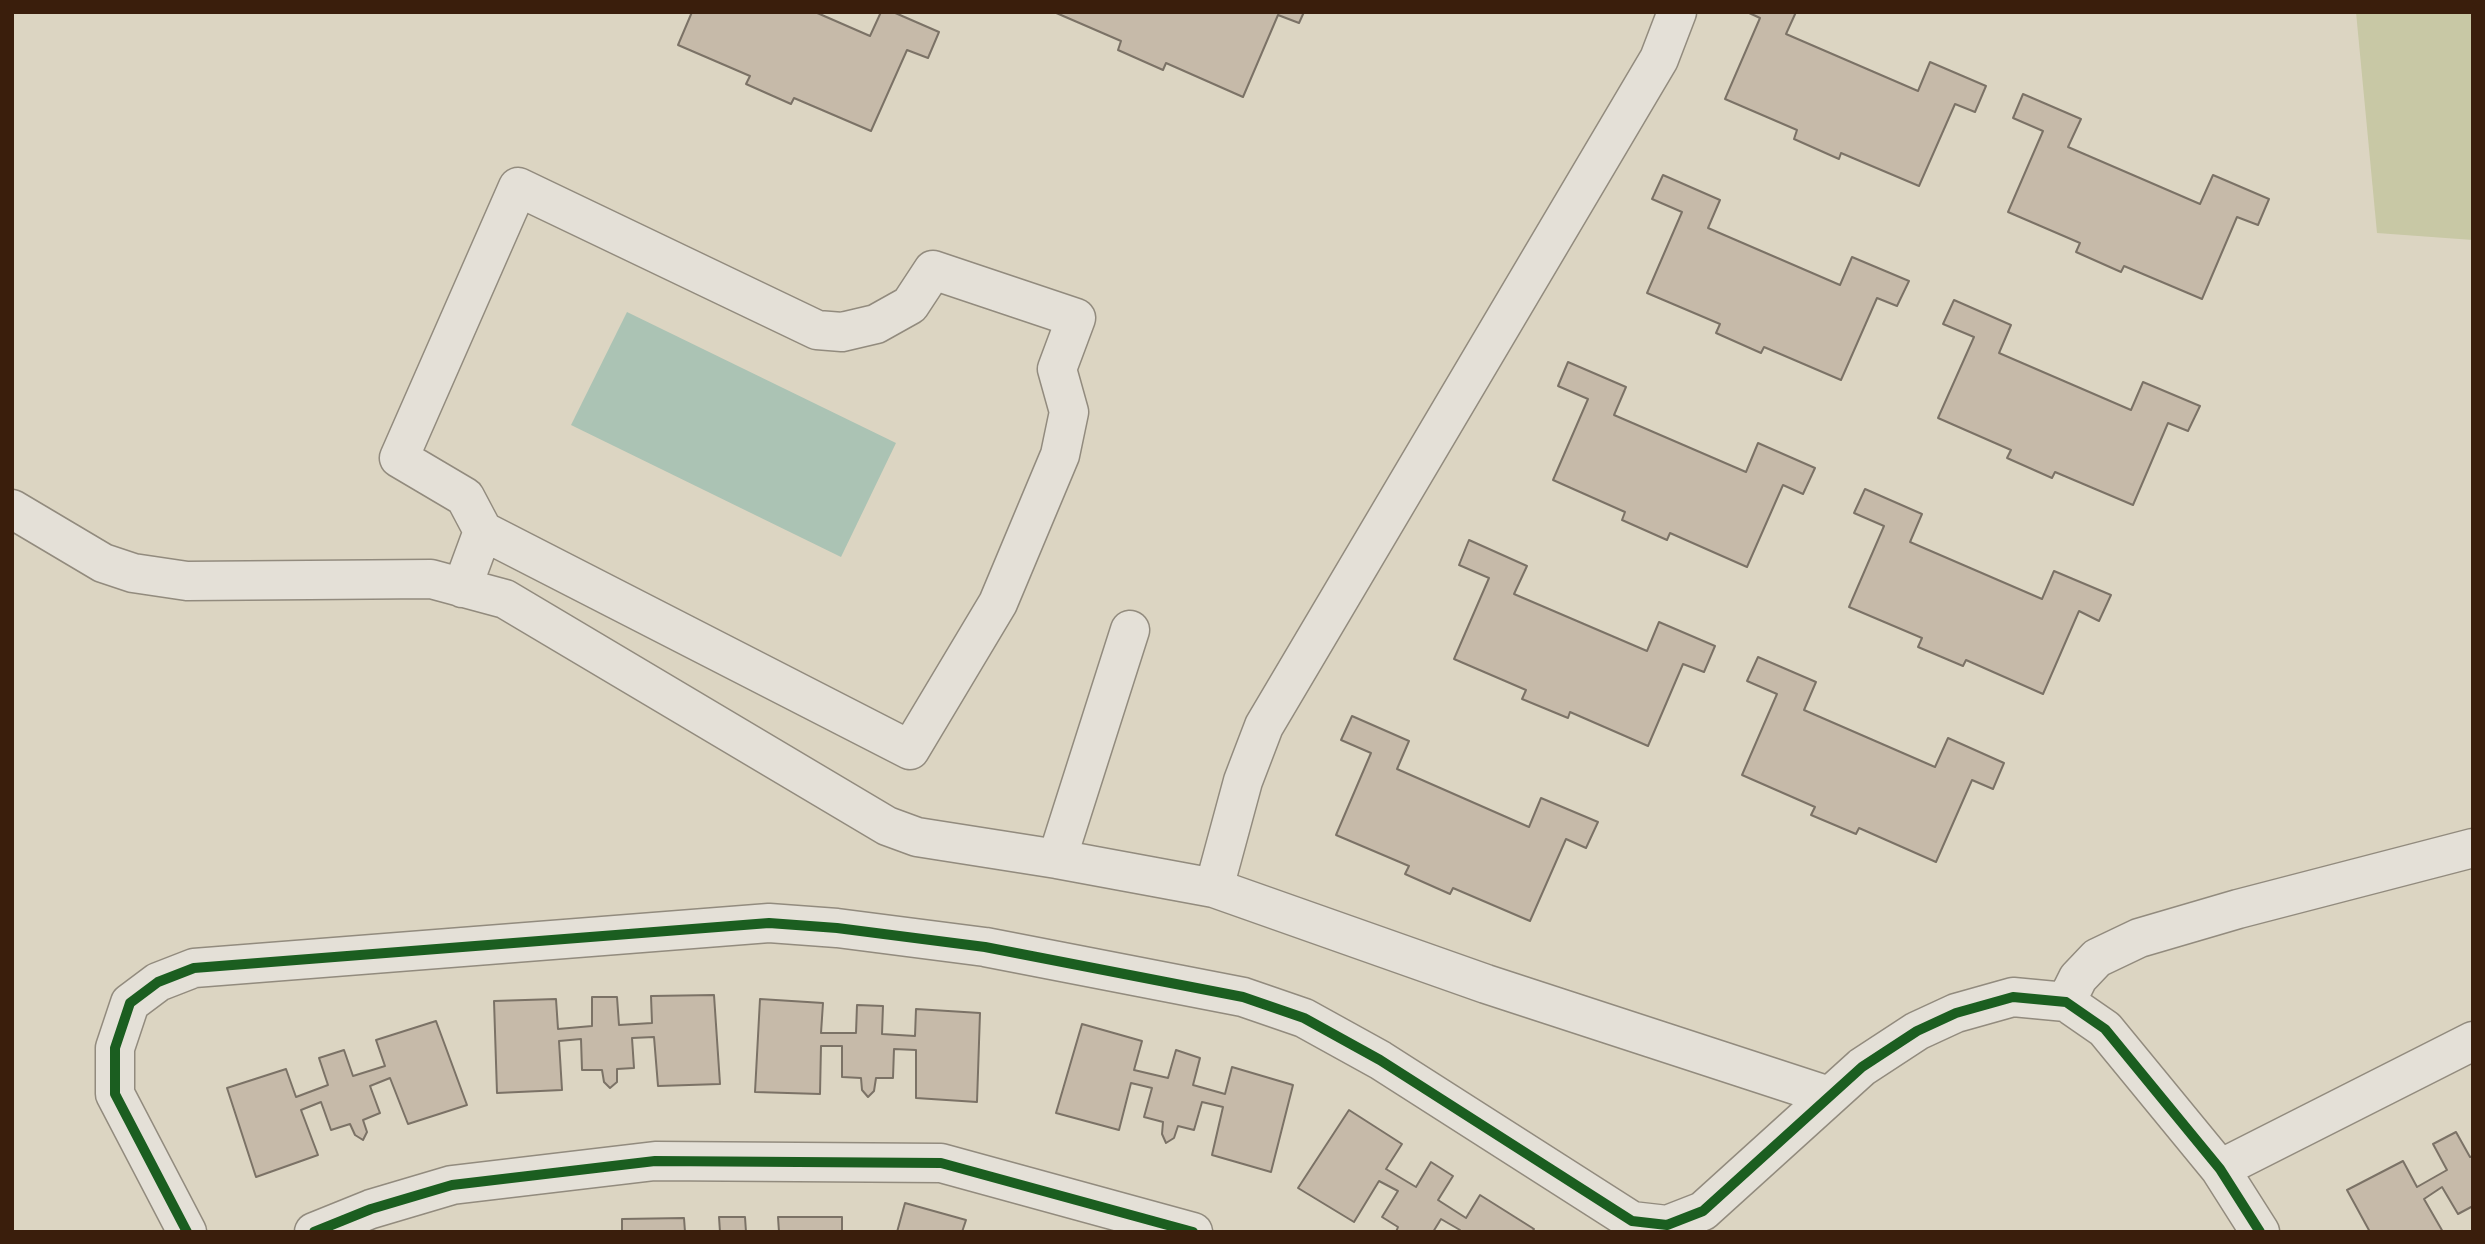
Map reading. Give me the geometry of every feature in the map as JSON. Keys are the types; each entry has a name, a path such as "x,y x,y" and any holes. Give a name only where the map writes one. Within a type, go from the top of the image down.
{"street":[{"path":"1214,888 1243,781 1264,726 1659,59 1677,12"},
{"path":"462,588 483,531 465,497 399,458 518,187 817,330 842,332 876,324 910,305 933,270 1076,318 1057,369 1069,412 1060,455 998,603 910,750 483,531"},
{"path":"12,509 103,563 133,573 187,581 431,579 505,599 887,826 918,838 1057,859 1214,888 1486,984 1829,1096"},
{"path":"1057,859 1130,630"},
{"path":"2066,1002 2078,978 2097,958 2139,939 2238,909 2473,848"},
{"path":"187,1232 115,1094 115,1048 130,1003 158,982 194,968 769,923 837,928 985,947 1242,997 1304,1018 1380,1060 1632,1221 1668,1228 1703,1211 1862,1067 1917,1031 1956,1013 2013,997 2066,1002 2105,1030 2220,1169 2260,1232"},
{"path":"2220,1169 2473,1041"},
{"path":"314,1232 371,1209 452,1185 655,1161 940,1163 1194,1232"}],"shaded area":[{"path":"2356,12 2473,12 2473,240 2377,233"},
{"path":"627,312 896,443 841,557 571,425"}],"building":[{"path":"692,12 815,12 870,36 881,12 893,12 939,32 928,58 907,50 871,131 794,98 791,104 746,84 750,76 678,45"},
{"path":"1054,12 1304,12 1299,23 1278,15 1243,97 1166,63 1163,70 1118,50 1121,41"},
{"path":"1747,12 1796,12 1786,34 1918,91 1930,62 1986,86 1975,112 1955,104 1919,186 1841,153 1839,159 1794,139 1797,130 1725,99 1760,18"},
{"path":"2023,94 2081,119 2068,147 2200,204 2213,175 2269,199 2258,225 2237,217 2202,299 2124,266 2121,272 2076,252 2080,243 2008,212 2043,131 2013,118"},
{"path":"1663,175 1720,200 1708,228 1840,285 1852,257 1909,281 1897,306 1877,298 1841,380 1764,347 1761,353 1716,333 1720,324 1647,293 1682,212 1652,199"},
{"path":"1954,300 2011,325 1999,353 2131,410 2143,382 2200,406 2188,431 2168,423 2133,505 2055,472 2052,478 2007,458 2011,450 1938,418 1974,337 1943,324"},
{"path":"1568,362 1626,387 1614,415 1746,472 1758,443 1815,468 1803,494 1783,485 1747,567 1670,533 1667,540 1622,520 1625,512 1553,480 1588,399 1558,386"},
{"path":"1865,489 1922,514 1910,542 2042,599 2054,571 2111,595 2099,621 2079,611 2043,694 1966,660 1963,666 1918,647 1922,638 1849,607 1884,526 1854,513"},
{"path":"1469,540 1527,566 1514,594 1647,651 1659,622 1715,646 1704,672 1683,664 1648,746 1570,712 1568,718 1522,699 1526,690 1454,659 1489,578 1459,565"},
{"path":"1758,657 1816,682 1804,710 1935,767 1948,738 2004,763 1993,789 1972,780 1936,862 1859,828 1856,834 1811,815 1815,807 1742,775 1777,694 1747,681"},
{"path":"1352,716 1409,741 1397,769 1529,827 1541,798 1598,822 1586,848 1566,839 1530,921 1453,888 1450,894 1405,874 1409,866 1336,835 1371,753 1341,740"},
{"path":"714,995 720,1084 658,1086 654,1037 632,1038 634,1068 617,1069 617,1082 610,1088 604,1082 602,1070 582,1070 581,1039 559,1041 562,1090 497,1093 494,1001 556,999 558,1029 592,1026 592,997 617,997 619,1025 652,1023 651,996"},
{"path":"760,999 823,1003 821,1033 856,1033 857,1005 883,1006 882,1034 915,1036 916,1009 980,1013 977,1102 916,1098 916,1050 894,1049 893,1078 876,1078 874,1091 868,1097 862,1090 861,1078 842,1077 842,1046 821,1046 820,1094 755,1092"},
{"path":"436,1021 467,1105 408,1124 390,1078 370,1086 380,1113 363,1120 367,1132 363,1140 355,1135 350,1124 331,1130 321,1102 301,1110 318,1155 256,1177 227,1088 286,1069 296,1097 328,1085 319,1058 344,1050 353,1076 385,1066 376,1040"},
{"path":"1082,1024 1142,1041 1134,1070 1168,1078 1176,1050 1200,1058 1193,1085 1225,1094 1232,1067 1293,1085 1271,1172 1212,1155 1223,1107 1202,1102 1194,1130 1178,1126 1174,1138 1166,1143 1162,1134 1163,1122 1144,1117 1152,1088 1131,1083 1119,1130 1056,1113"},
{"path":"1349,1110 1402,1144 1386,1169 1416,1187 1431,1162 1453,1176 1438,1200 1466,1218 1480,1195 1534,1229 1532,1232 1459,1232 1460,1230 1441,1219 1433,1232 1396,1232 1398,1227 1382,1217 1398,1191 1379,1181 1354,1222 1298,1188"},
{"path":"2456,1132 2470,1157 2473,1156 2473,1206 2458,1214 2442,1187 2424,1199 2443,1232 2370,1232 2347,1190 2403,1161 2417,1187 2447,1170 2433,1144"},
{"path":"905,1203 966,1220 962,1232 897,1232"},
{"path":"719,1217 745,1217 746,1232 720,1232"},
{"path":"778,1217 842,1217 842,1232 779,1232"},
{"path":"684,1218 685,1232 622,1232 622,1219"}],"cycle path":[{"path":"187,1232 115,1094 115,1048 130,1003 158,982 194,968 769,923 837,928 985,947 1243,997 1304,1018 1380,1060 1632,1221 1667,1225 1703,1211 1862,1067 1917,1031 1956,1013 2013,997 2066,1002 2105,1029 2220,1169 2260,1232"},
{"path":"314,1232 371,1209 452,1185 655,1161 941,1163 1193,1232"}]}
